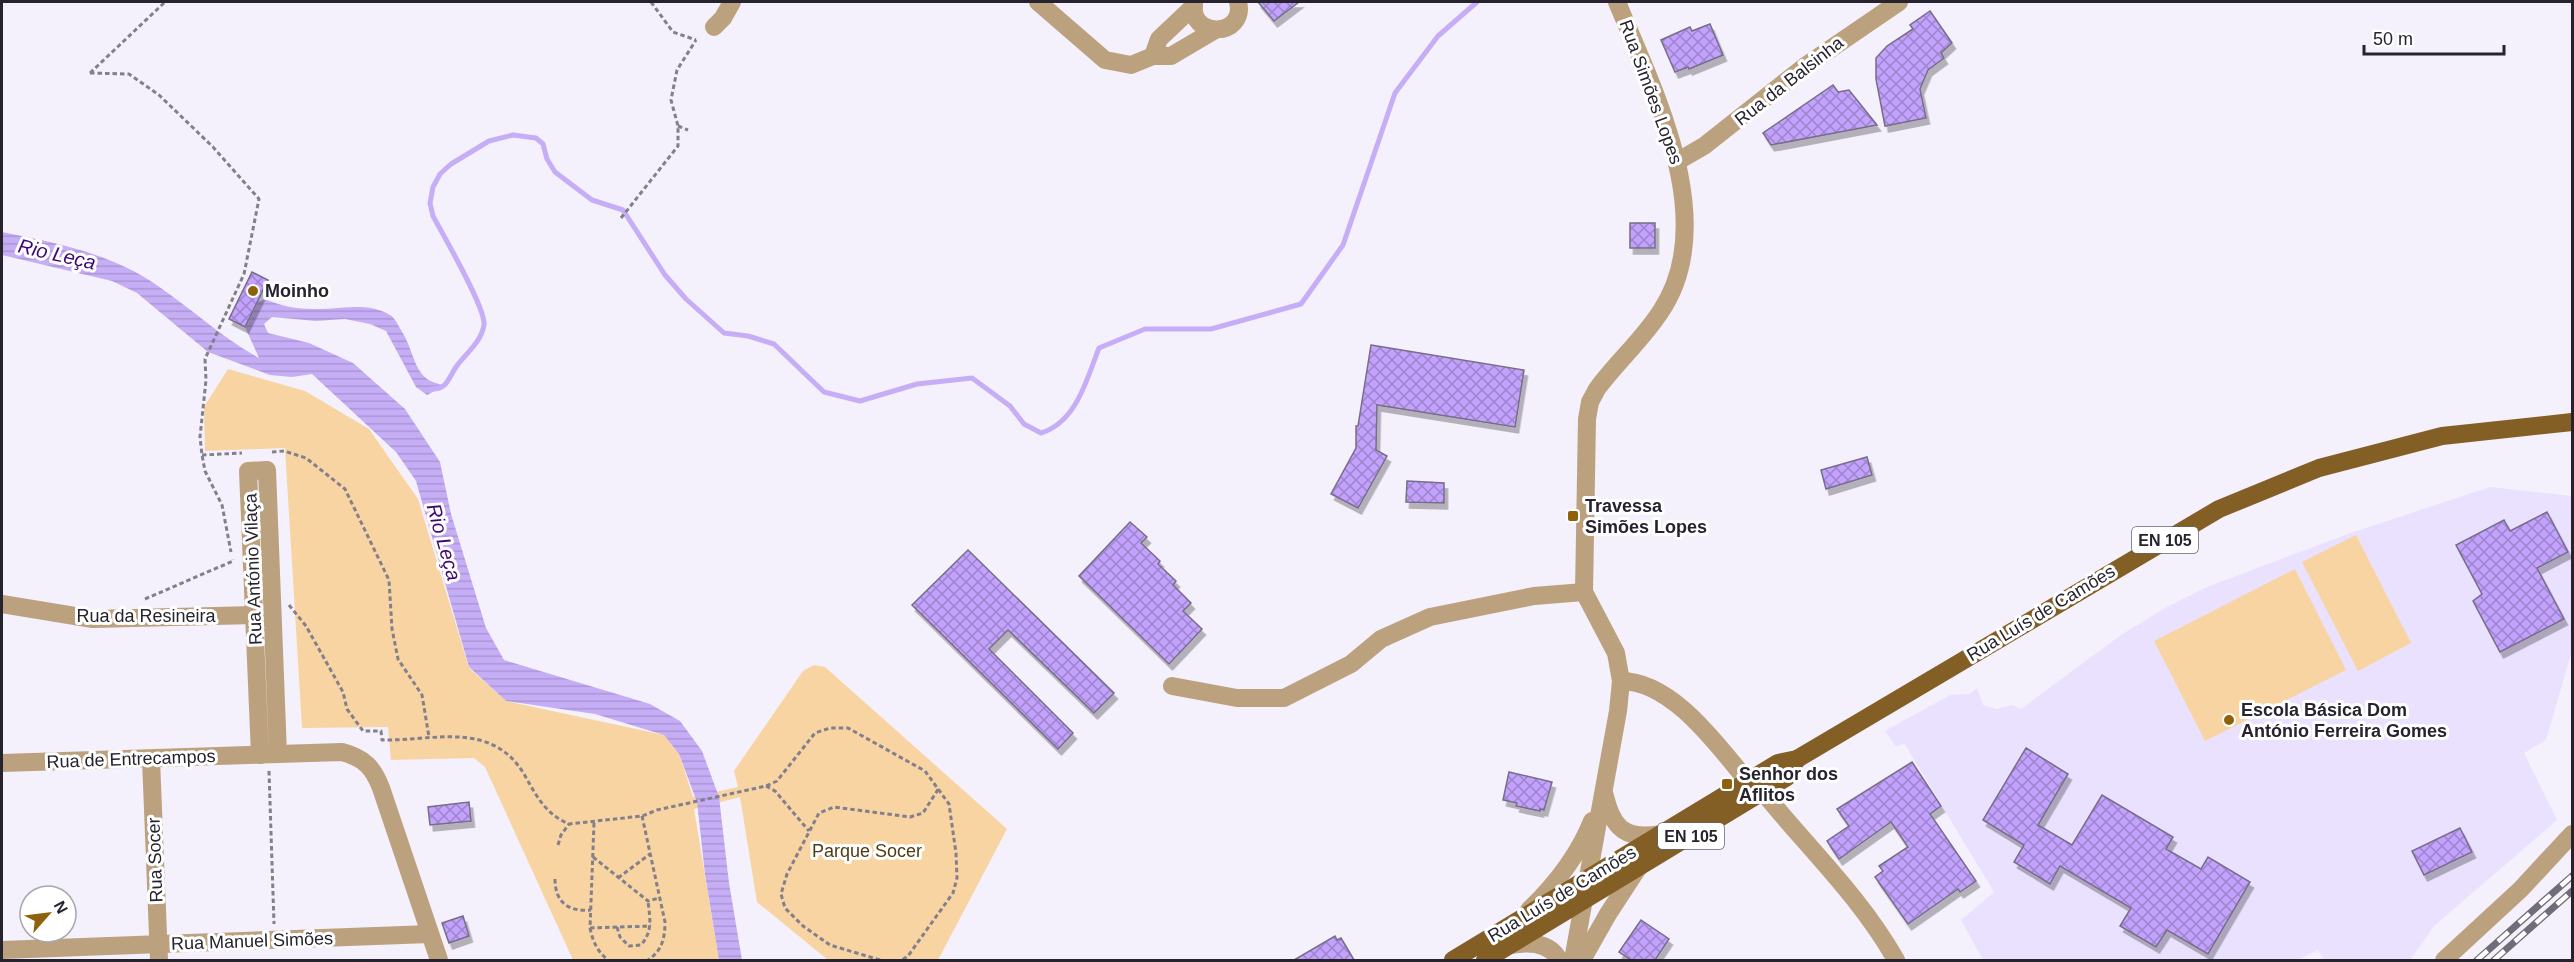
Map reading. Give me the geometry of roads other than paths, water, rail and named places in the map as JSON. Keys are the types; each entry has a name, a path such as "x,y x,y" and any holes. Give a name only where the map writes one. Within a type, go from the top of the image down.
{"main road":[{"name":"Rua Luís de Camões","path":"1453,960 1778,763 1797,759 2219,509 2319,468 2442,436 2572,422"},
{"name":"Rua Luís de Camões","path":"1485,960 1638,868 1751,781"}],"street":[{"path":"714,27 723,18 732,2"},
{"path":"1038,2 1106,60 1131,65 1153,56 1171,56 1215,30 1229,26 1238,14 1238,2"},
{"name":"Rua Simões Lopes","path":"1593,875 1618,711 1620,681 1616,653 1584,592 1587,419 1590,402 1608,374 1661,311 1673,290 1680,270 1684,246 1683,189 1678,160 1653,88 1617,2"},
{"name":"Rua da Balsinha","path":"1678,160 1704,146 1804,67 1899,2"},
{"path":"1153,56 1159,39 1194,4"},
{"path":"1194,4 1197,20 1202,25 1215,30"},
{"name":"Rua António Vilaça","path":"267,470 271,590 269,755 255,615 248,471 267,470"},
{"path":"1172,686 1237,698 1284,698 1352,664 1381,639 1430,616 1534,596 1584,592"},
{"name":"Rua da Resineira","path":"2,604 93,620 255,615"},
{"path":"1620,681 1632,681 1645,686 1678,705 1709,735 1860,906 1883,937 1896,960"},
{"name":"Rua de Entrecampos","path":"2,763 342,752 359,757 374,770 439,960"},
{"name":"Rua Socer","path":"151,759 158,953"},
{"path":"1573,960 1581,902 1593,875 1738,797 1751,781"},
{"name":"Rua Simões Lopes","path":"1604,791 1608,810 1614,821 1626,832 1640,837 1661,834"},
{"name":"Rua Simões Lopes","path":"1517,921 1547,892 1568,867 1585,838 1604,791"},
{"path":"2444,960 2521,889 2572,834"},
{"path":"1582,960 1638,868"},
{"path":"1593,875 1608,883 1619,880"},
{"path":"1555,898 1564,895 1581,902"},
{"path":"1469,960 1581,902"},
{"name":"Rua Manuel Simões","path":"2,950 158,953 275,940 430,934"},
{"path":"1511,945 1529,942 1544,946 1559,960"}],"water":[{"name":"Rio Leça","path":"2,232 83,251 121,265 158,286 232,342 259,358 245,327 258,302 265,299 301,308 372,308 392,316 406,339 421,373 435,383 446,385 427,395 416,387 386,331 370,324 345,319 316,321 272,317 264,324 268,333 309,343 353,363 405,409 440,462 451,514 486,628 504,660 650,704 680,721 702,751 719,797 729,883 742,960 719,960 705,874 697,802 679,754 664,735 595,714 506,701 469,667 416,481 396,452 312,374 292,377 270,375 208,352 137,293 112,281 2,255"}],"waterway":[{"path":"431,389 444,386 476,343 484,325 483,316 471,288 433,216 430,203 433,187 440,174 451,164 489,141 513,135 536,138 543,144 547,159 555,172 592,200 623,210 665,275 686,299 724,333 748,336 774,344 824,392 860,401 917,384 972,378 1010,406 1024,424 1041,433 1064,419 1072,409 1085,385 1099,348 1145,329 1211,329 1301,304 1343,245 1395,93 1438,36 1477,2"}],"railway":[{"path":"2477,960 2572,876"},
{"path":"2494,960 2572,891"}],"place":[{"name":"Moinho","path":"253,291"},
{"name":"Travessa Simões Lopes","path":"1573,516"},
{"name":"Escola Básica Dom António Ferreira Gomes","path":"2229,720"},
{"name":"Senhor dos Aflitos","path":"1727,784"}],"park label":[{"name":"Parque Socer","path":"867,851"}]}
